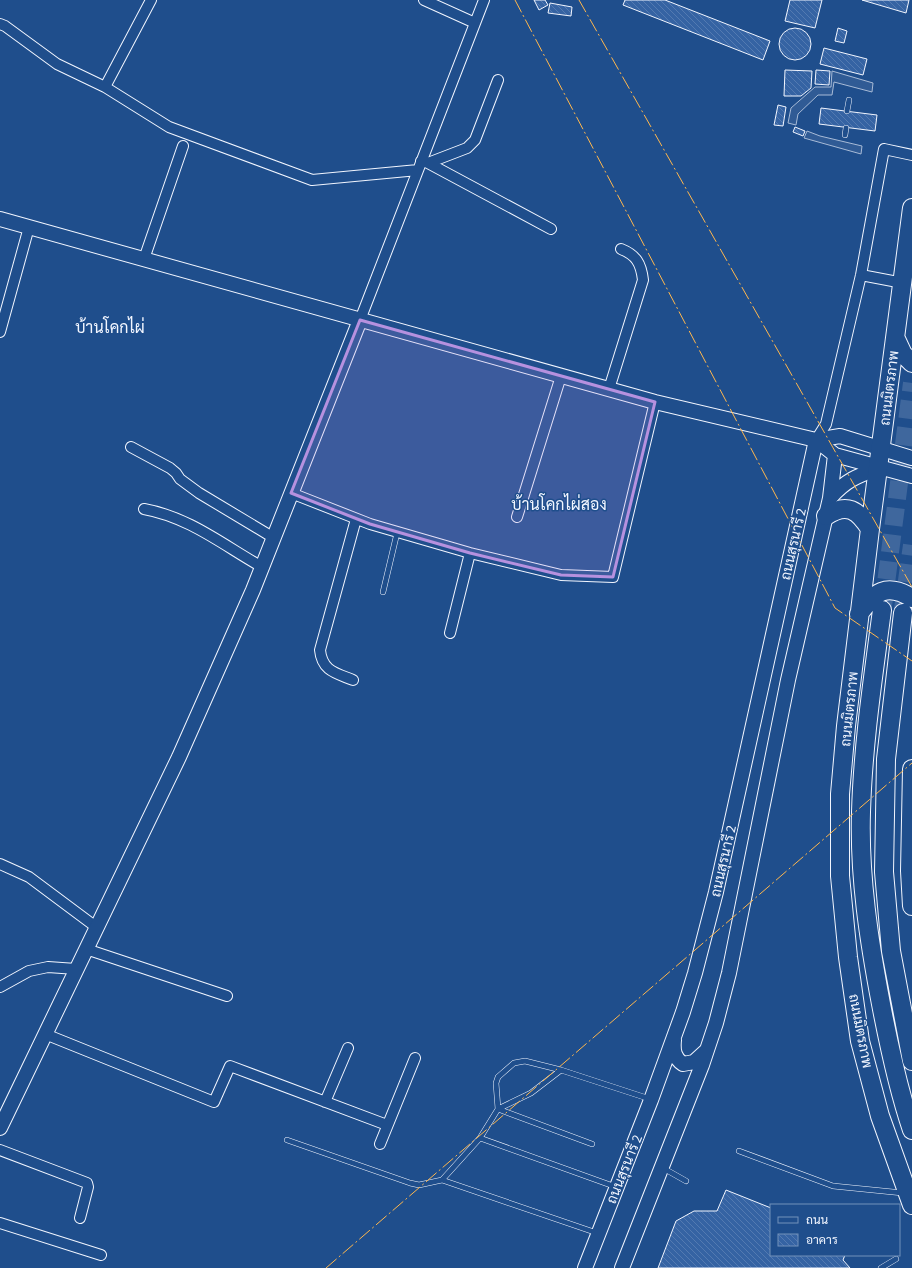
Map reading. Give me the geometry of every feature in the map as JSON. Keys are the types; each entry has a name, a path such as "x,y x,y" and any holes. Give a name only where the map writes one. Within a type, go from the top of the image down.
{"highway":[{"name":"ถนนมิตรภาพ","path":"909,1199 880,1116 860,1041 848,957 840,876 840,794 859,614 882,448 912,208"},
{"path":"896,339 904,354 912,363"},
{"path":"826,516 840,509 848,509 861,516 870,529"},
{"path":"859,614 876,593 900,590 912,598"},
{"name":"ถนนมิตรภาพ","path":"882,610 864,756 861,814 863,874 871,954 891,1054 912,1130"},
{"path":"903,613 886,759 884,872 891,951 912,1060"},
{"path":"912,781 910,871 912,906"}],"main road":[{"path":"0,219 655,402 816,440 840,436 912,458"},
{"path":"0,1128 179,757 262,567 360,320"},
{"path":"816,440 835,455 912,476"},
{"name":"ถนนสุรนารี 2","path":"585,1268 674,1040 695,973 716,892 816,440"},
{"name":"ถนนสุรนารี 2","path":"622,1268 707,1049 729,973 788,680 830,498 835,455"},
{"path":"830,498 839,487 851,478 879,468"},
{"path":"674,1040 674,1051 676,1058 683,1064 690,1064 701,1057 707,1049"}],"street":[{"path":"105,86 151,0"},
{"path":"424,0 475,23"},
{"path":"360,320 422,165 484,0"},
{"path":"0,24 5,26 57,64 105,86 169,127 312,180 422,165 467,148 475,140 498,80"},
{"path":"144,259 183,146"},
{"path":"816,440 826,424 861,275 884,149 912,155"},
{"path":"422,165 551,229"},
{"path":"0,332 4,302 29,227"},
{"path":"609,389 643,280 642,269 638,258 620,249"},
{"path":"861,275 903,282"},
{"path":"517,517 561,376"},
{"path":"291,493 356,519 397,533 470,553 561,575 613,577 655,402"},
{"path":"131,447 170,468 180,479 199,493 274,538"},
{"path":"144,509 171,515 186,522 262,567"},
{"path":"353,680 325,666 321,660 320,650 356,519"},
{"path":"450,633 470,553"},
{"path":"0,864 29,877 96,927"},
{"path":"86,949 227,996"},
{"path":"0,987 29,971 48,966 76,969"},
{"path":"45,1034 214,1102 230,1066 387,1125"},
{"path":"325,1102 348,1048"},
{"path":"380,1144 415,1058"},
{"path":"0,1150 87,1183 88,1187 80,1218"},
{"path":"0,1223 101,1255"}],"lane":[{"path":"848,111 849,100"},
{"path":"845,135 846,128"},
{"path":"383,592 397,533"},
{"path":"498,1109 496,1082 498,1077 514,1063 525,1061 561,1070 651,1100"},
{"path":"442,1180 480,1138 498,1109 531,1093 561,1070"},
{"path":"498,1109 592,1144"},
{"path":"480,1138 616,1187"},
{"path":"287,1140 410,1183 419,1185 442,1180 598,1233"},
{"path":"739,1151 833,1186 909,1199"},
{"path":"662,1167 686,1181"},
{"path":"882,1268 896,1259"}],"highlighted area":[{"path":"360,320 655,402 613,577 561,575 470,553 370,524 291,493"}],"shaded area":[{"path":"832,71 873,83 872,92 834,82 832,95 818,95 798,114 796,125 788,123 791,108 815,87 831,87"},
{"path":"807,131 820,136 862,146 861,154 804,138"}],"building":[{"path":"534,0 545,0 548,5 539,10"},
{"path":"625,0 665,0 770,41 763,60 623,5"},
{"path":"790,0 822,0 815,28 785,21"},
{"path":"862,0 909,0 906,13"},
{"path":"550,3 572,7 571,16 548,13"},
{"path":"792,28 798,28 807,32 811,44 807,56 798,60 792,60 783,56 779,47 779,41 783,32"},
{"path":"838,28 847,31 844,43 835,41"},
{"path":"824,48 867,59 863,75 820,64"},
{"path":"785,70 812,71 811,88 801,96 784,96"},
{"path":"816,70 830,71 829,85 815,84"},
{"path":"778,105 786,107 783,126 774,125"},
{"path":"821,108 877,115 875,131 819,124"},
{"path":"795,127 805,131 803,136 793,132"},
{"path":"726,1190 770,1208 770,1256 845,1256 843,1260 850,1268 658,1268 676,1221 694,1211 717,1211"}],"tunnel":[{"path":"883,606 912,383"},
{"path":"903,609 912,545"}],"power":[{"path":"515,0 835,608 912,661"},
{"path":"579,0 912,587"},
{"path":"326,1268 912,763"}],"district":[{"name":"บ้านโคกไผ่","path":"110,327"},
{"name":"บ้านโคกไผ่สอง","path":"559,504"}]}
